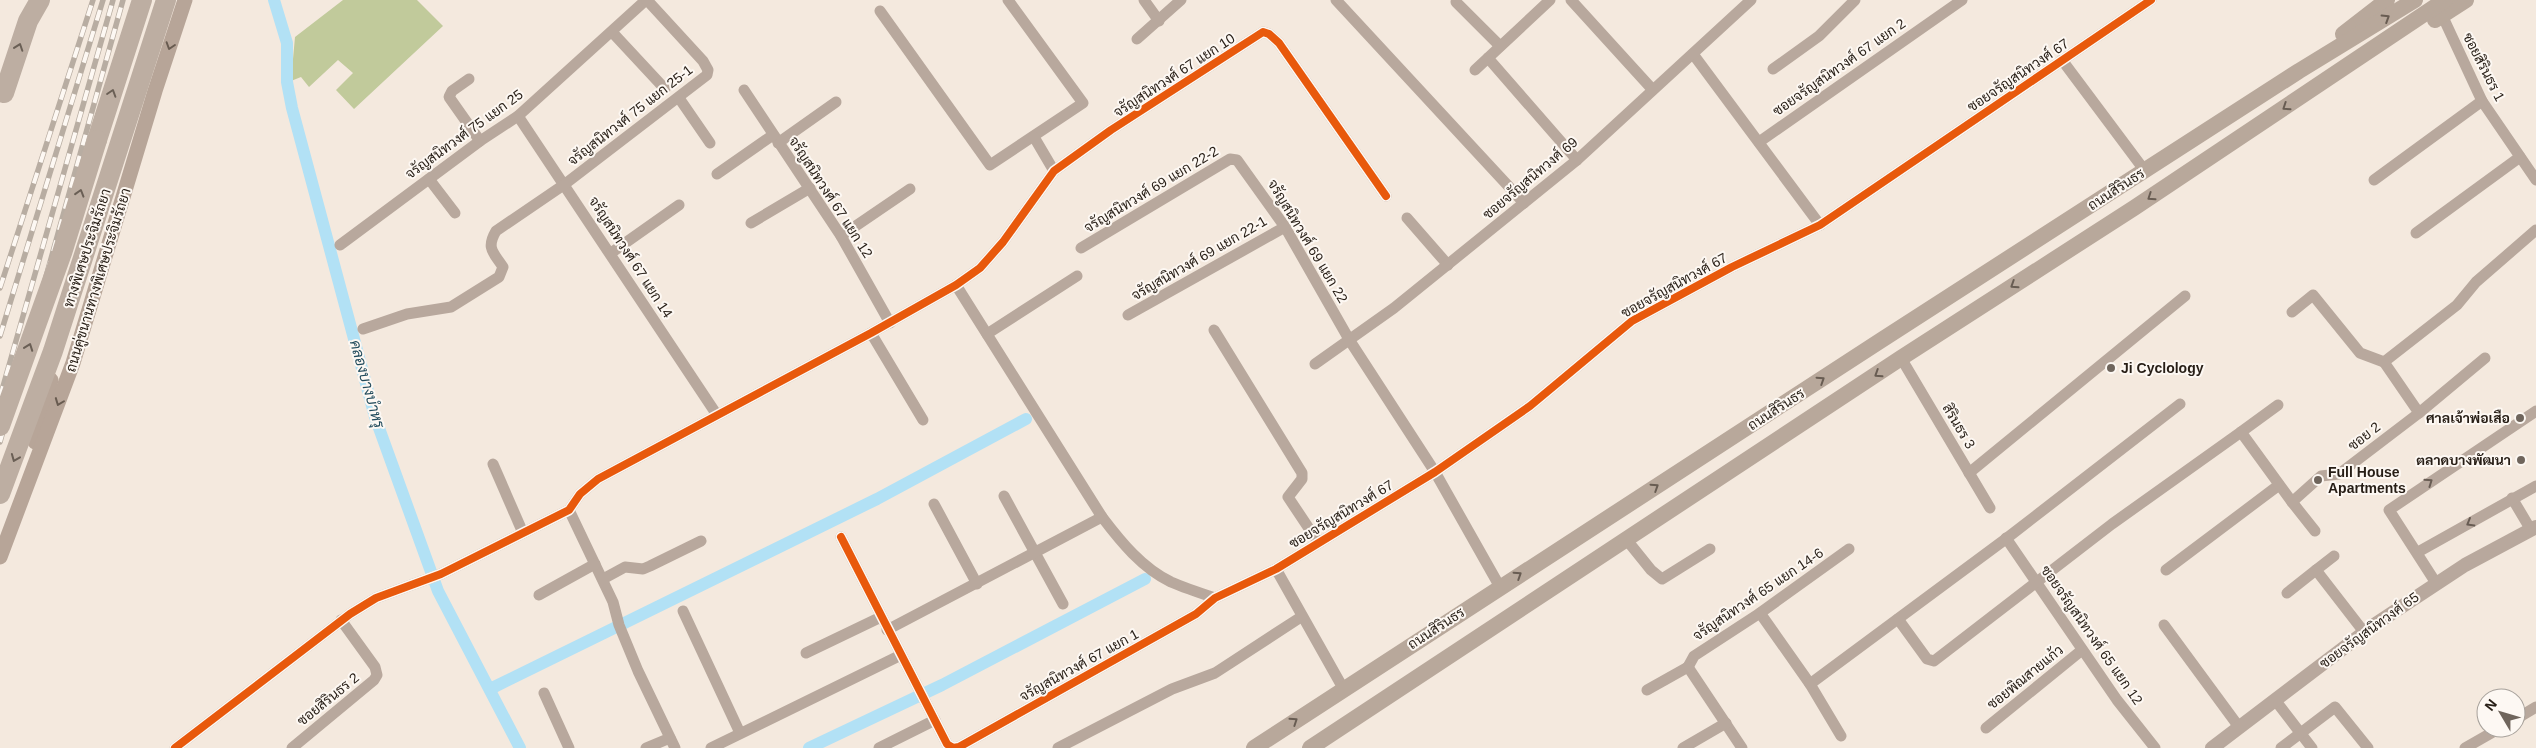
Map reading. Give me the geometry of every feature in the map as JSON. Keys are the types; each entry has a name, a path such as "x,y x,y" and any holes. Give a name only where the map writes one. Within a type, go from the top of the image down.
{"highway":[{"path":"4,93 28,21 40,0"},
{"name":"ทางพิเศษประจิมรัถยา","path":"0,426 62,253 142,0"},
{"name":"ทางพิเศษประจิมรัถยา","path":"0,494 53,351 166,0"}],"main road":[{"path":"21,498 55,368 173,0"},
{"name":"ถนนคู่ขนานทางพิเศษประจิมรัถยา","path":"0,557 73,364 155,91 185,0"},
{"name":"ถนนสิรินธร","path":"2300,71 2387,0"},
{"name":"ถนนสิรินธร","path":"1254,748 1500,586 2300,71 2415,0"},
{"name":"ถนนสิรินธร","path":"1310,748 2326,80 2444,8 2466,0"}],"street":[{"name":"จรัญสนิทวงศ์ 75 แยก 25","path":"340,245 480,141 518,116 647,0"},
{"name":"จรัญสนิทวงศ์ 75 แยก 25-1","path":"364,329 407,314 450,307 499,277 503,267 490,247 490,240 496,231 565,184 707,75 708,70 647,0"},
{"path":"880,11 989,164 992,165 1083,103 1008,0"},
{"path":"1144,0 1159,21"},
{"path":"1137,39 1181,0"},
{"path":"1336,0 1524,203"},
{"path":"1476,70 1550,0"},
{"path":"1571,0 1652,89"},
{"name":"ซอยจรัญสนิทวงศ์ 69","path":"1315,364 1350,341 1448,265 1578,160 1652,89 1751,0"},
{"path":"1773,69 1819,36 1855,0"},
{"name":"ซอยจรัญสนิทวงศ์ 67 แยก 2","path":"1759,142 1962,0"},
{"name":"ซอยจรัญสนิทวงศ์ 67","path":"1215,598 1276,569 1435,472 1530,406 1632,321 1732,267 1820,225 2150,0"},
{"path":"1456,2 1500,46"},
{"name":"ซอยสิรินธร 1","path":"2444,8 2482,101 2536,180"},
{"path":"612,32 666,89"},
{"name":"จรัญสนิทวงศ์ 67 แยก 10","path":"569,510 580,494 598,479 890,323 956,285 980,268 1003,242 1054,171 1111,130 1263,32 1269,34 1278,43 1386,196"},
{"path":"1693,54 1820,225"},
{"path":"1488,58 1578,160"},
{"path":"2062,60 2145,171"},
{"path":"469,79 452,91 449,97 480,141"},
{"name":"จรัญสนิทวงศ์ 67 แยก 12","path":"744,90 810,188 890,323"},
{"path":"679,98 710,143"},
{"path":"2374,180 2482,101"},
{"path":"717,174 836,102"},
{"name":"จรัญสนิทวงศ์ 67 แยก 14","path":"518,116 565,184 716,415"},
{"path":"1034,137 1054,171"},
{"path":"2416,233 2520,157"},
{"name":"จรัญสนิทวงศ์ 69 แยก 22-2","path":"1081,248 1230,159 1237,160"},
{"name":"จรัญสนิทวงศ์ 69 แยก 22","path":"1237,160 1285,227 1350,341 1435,472 1500,586"},
{"path":"429,179 455,213"},
{"path":"751,223 810,188"},
{"path":"840,236 910,189"},
{"path":"610,253 679,205"},
{"path":"1407,218 1448,265"},
{"name":"จรัญสนิทวงศ์ 69 แยก 22-1","path":"1128,316 1285,227"},
{"path":"2384,362 2457,305 2476,282 2536,230"},
{"path":"988,334 1077,276"},
{"path":"956,285 1102,517 1123,545 1138,559 1170,582 1215,598"},
{"path":"2292,312 2313,295 2360,353 2384,362 2419,413"},
{"path":"1969,473 2185,296"},
{"path":"1214,330 1302,473 1302,479 1288,497 1318,542"},
{"path":"871,333 923,420"},
{"name":"สิรินธร 3","path":"1901,358 1990,508"},
{"name":"ซอย 2","path":"2292,502 2321,476 2339,474 2419,413 2485,358"},
{"path":"1810,684 2006,538 2180,404"},
{"path":"1898,619 1927,659 1934,661 2149,496 2278,405"},
{"path":"2436,583 2390,510 2480,447 2536,411"},
{"path":"2241,432 2314,531"},
{"path":"493,464 523,533"},
{"path":"2166,570 2279,485"},
{"path":"2418,552 2536,486"},
{"path":"1004,496 1064,604"},
{"path":"2512,498 2533,528"},
{"path":"934,504 977,584"},
{"path":"175,748 342,620 376,598 424,582 569,510 602,579 638,671 672,743 646,748"},
{"path":"887,630 1102,517"},
{"name":"ซอยจรัญสนิทวงศ์ 65","path":"2212,748 2364,632 2436,583 2533,528"},
{"path":"841,537 947,744 953,748"},
{"name":"ซอยจรัญสนิทวงศ์ 65 แยก 12","path":"2006,538 2117,700 2155,748"},
{"path":"1626,539 1651,570 1662,579 1710,549"},
{"path":"602,579 625,567 636,569 650,566 700,541"},
{"name":"จรัญสนิทวงศ์ 65 แยก 14-6","path":"1647,690 1688,667 1694,656 1760,613 1849,549"},
{"path":"2287,593 2334,556"},
{"path":"539,595 595,564"},
{"path":"1276,569 1343,688"},
{"path":"2316,570 2364,632"},
{"name":"จรัญสนิทวงศ์ 67 แยก 1","path":"953,748 959,747 1196,614 1215,598"},
{"path":"683,611 740,733"},
{"path":"1760,613 1810,684 1841,736"},
{"path":"1058,748 1172,689 1215,673 1301,616"},
{"path":"806,653 881,617"},
{"name":"ซอยสิรินธร 2","path":"292,748 374,680 377,674 375,667 342,620"},
{"path":"2164,625 2239,727"},
{"name":"ซอยพิณสายแก้ว","path":"1986,728 2082,650"},
{"path":"711,748 901,655"},
{"path":"1688,667 1742,748"},
{"path":"544,693 569,748"},
{"path":"2275,700 2312,748"},
{"path":"2281,748 2335,707 2368,748"},
{"path":"879,748 935,720"},
{"path":"1683,748 1726,723"},
{"path":"2465,748 2482,738"}],"green space":[{"path":"343,0 417,0 443,26 354,109 336,90 353,73 338,60 309,87 301,77 291,81 295,37"}],"waterway":[{"name":"คลองบางบำหรุ","path":"274,0 287,43 287,82 292,108 375,417 438,591 520,748"},
{"path":"490,689 877,499 1026,419"},
{"path":"809,748 942,685 1145,579"}],"railway":[{"path":"0,288 93,0"},
{"path":"0,336 103,0"},
{"path":"0,397 113,0"},
{"path":"0,442 123,0"}],"cycle path":[{"path":"841,537 947,744 953,748 959,747 1196,614 1215,598 1276,569 1435,472 1530,406 1632,321 1732,267 1820,225 2151,0"},
{"path":"175,748 350,614 376,598 441,574 569,510 580,494 598,479 871,333 956,285 980,268 1003,242 1054,171 1111,130 1263,32 1269,34 1279,43 1386,196"}],"place":[{"name":"Ji Cyclology","path":"2111,368"},
{"name":"ศาลเจ้าพ่อเสือ","path":"2520,418"},
{"name":"ตลาดบางพัฒนา","path":"2521,460"},
{"name":"Full House Apartments","path":"2318,480"}]}
